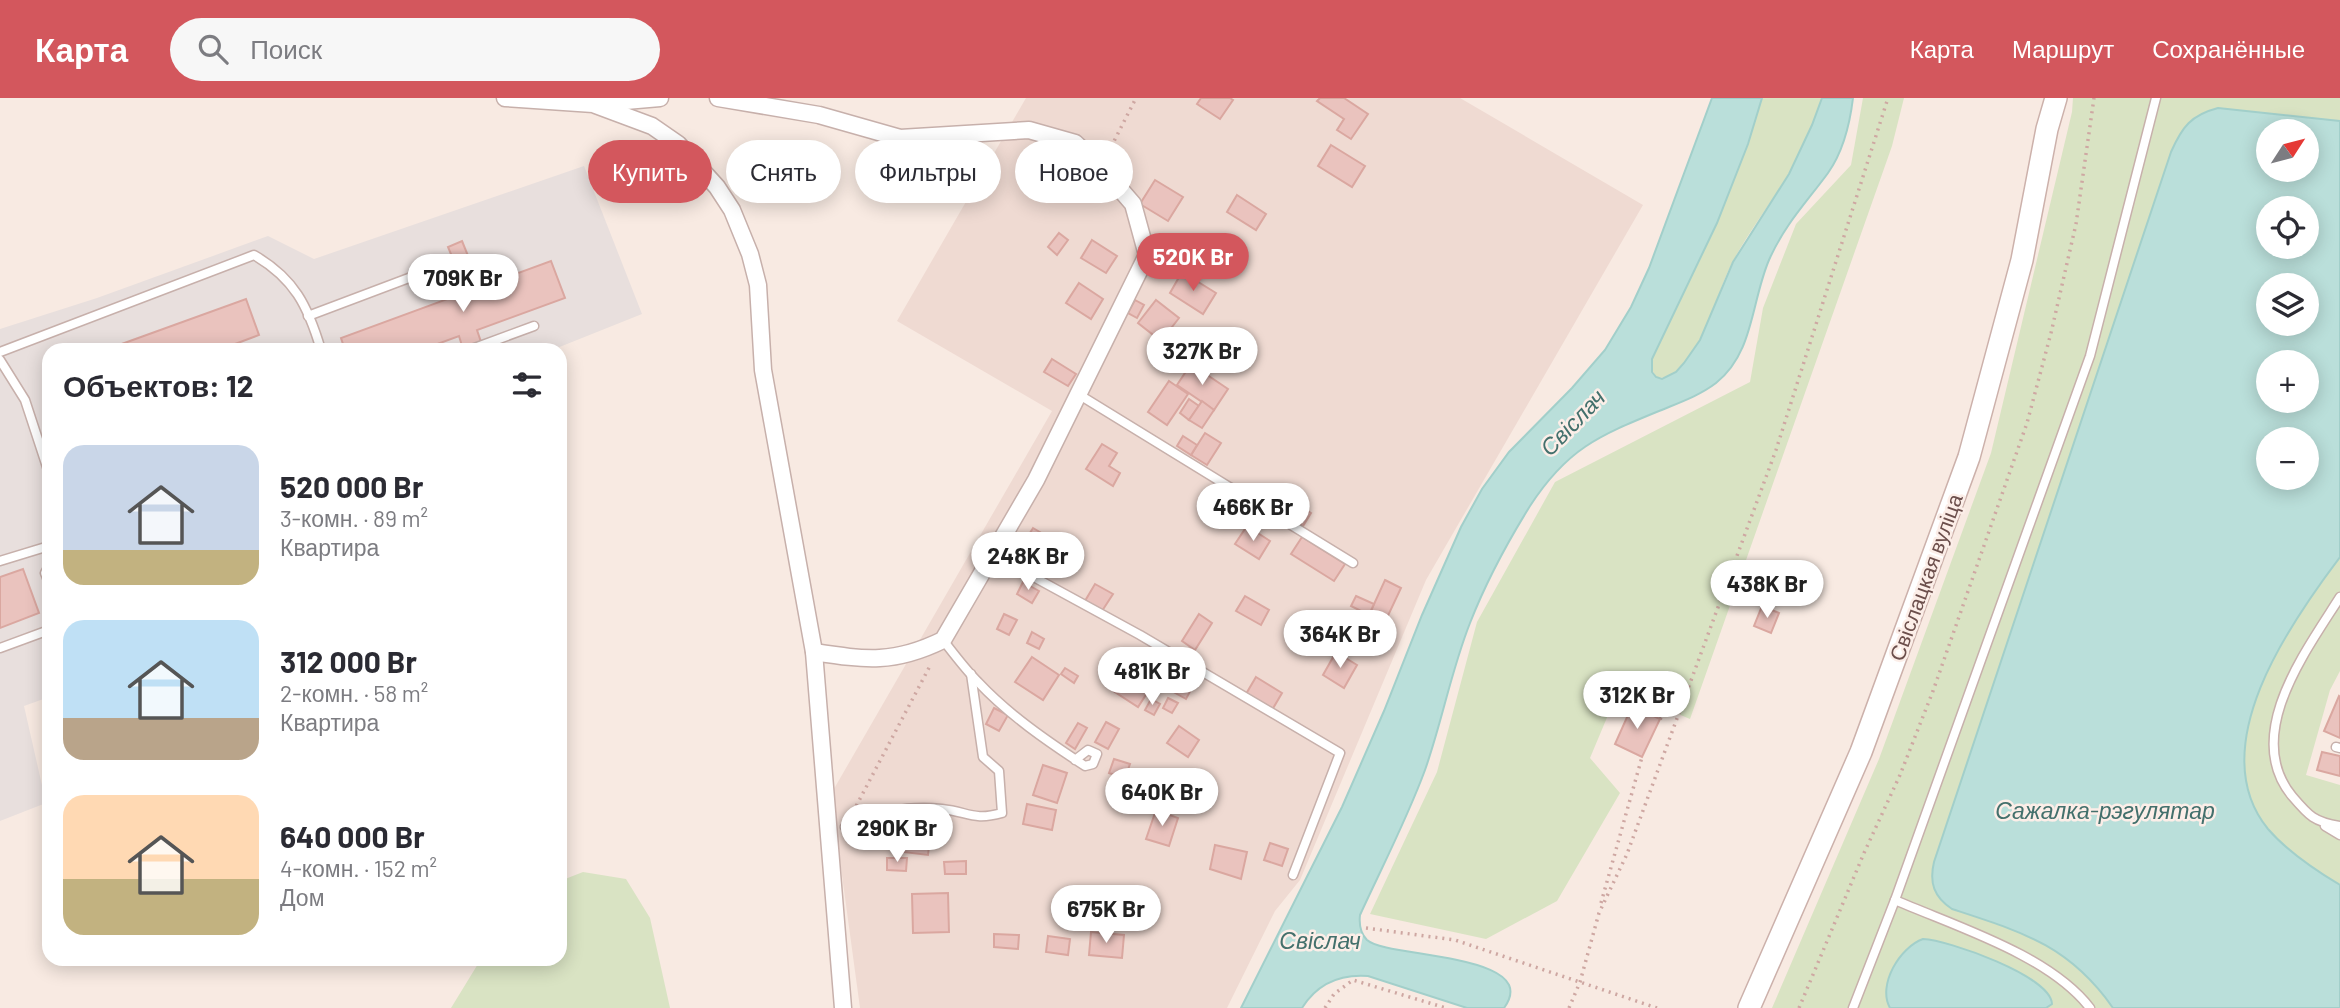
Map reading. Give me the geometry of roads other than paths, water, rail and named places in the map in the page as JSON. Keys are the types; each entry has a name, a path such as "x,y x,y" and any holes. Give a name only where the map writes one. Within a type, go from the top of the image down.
{"main road":[{"name":"Свіслацкая вуліца","path":"2045,98 2047,129"},
{"name":"Свіслацкая вуліца","path":"1749,1008 1861,752 1969,457 2022,260 2047,129 2056,98"}],"street":[{"path":"505,98 593,104 660,98"},
{"path":"733,98 819,115 900,138 1029,130 1075,143 1101,167 1133,204 1147,255 1036,480 943,640 920,651 894,658 858,659 814,652"},
{"path":"593,104 652,126 678,144 718,187 732,210 750,254 758,285 765,383 814,652 843,1008"}],"lane":[{"path":"1853,1008 1895,900 2090,356 2155,98"},
{"path":"0,352 254,254 276,267 294,287 318,343"},
{"path":"308,317 438,267"},
{"path":"488,343 534,326"},
{"path":"0,360 25,400 42,452"},
{"path":"1078,394 1353,563"},
{"path":"0,561 42,548"},
{"path":"984,570 1020,569 1140,635 1340,753 1293,875"},
{"path":"2340,597 2287,687 2276,719 2273,746 2277,768 2288,791 2303,809 2340,835"},
{"path":"0,648 42,633"},
{"path":"943,640 971,674 1022,723 1075,760"},
{"path":"845,827 882,812 913,808 944,809 984,818 1002,813 999,771 983,757 971,674"},
{"path":"2320,823 2340,826"},
{"path":"1895,900 2019,954 2054,973 2079,994 2090,1008"}],"water":[{"name":"Свіслач","path":"1712,98 1762,98 1748,144 1717,223 1652,359 1652,372 1662,379 1676,372 1700,340 1733,262 1789,174 1822,98 1853,98 1848,127 1838,156 1775,247 1763,276 1745,342 1728,371 1703,392 1618,428 1586,446 1557,471 1521,520 1476,608 1457,659 1425,770 1360,915 1360,928 1365,937 1380,946 1458,960 1483,967 1502,977 1510,990 1504,1008 1467,1008 1368,976 1358,976 1330,982 1315,993 1302,1008 1241,1008 1342,807 1461,527 1482,489 1509,452 1605,350 1631,307 1649,268"},
{"name":"Сажалка-рэгулятар","path":"2218,108 2340,121 2340,557 2298,616 2260,687 2249,725 2244,762 2250,797 2268,829 2302,860 2340,885 2340,1008 2113,1008 2079,969 2061,955 2022,934 1952,909 1937,894 1932,877 1934,862 2171,152 2188,123 2201,114"},
{"path":"1923,939 1975,953 2017,971 2047,993 2052,1004 2046,1008 1890,1008 1886,989 1893,968 1906,950"}]}
